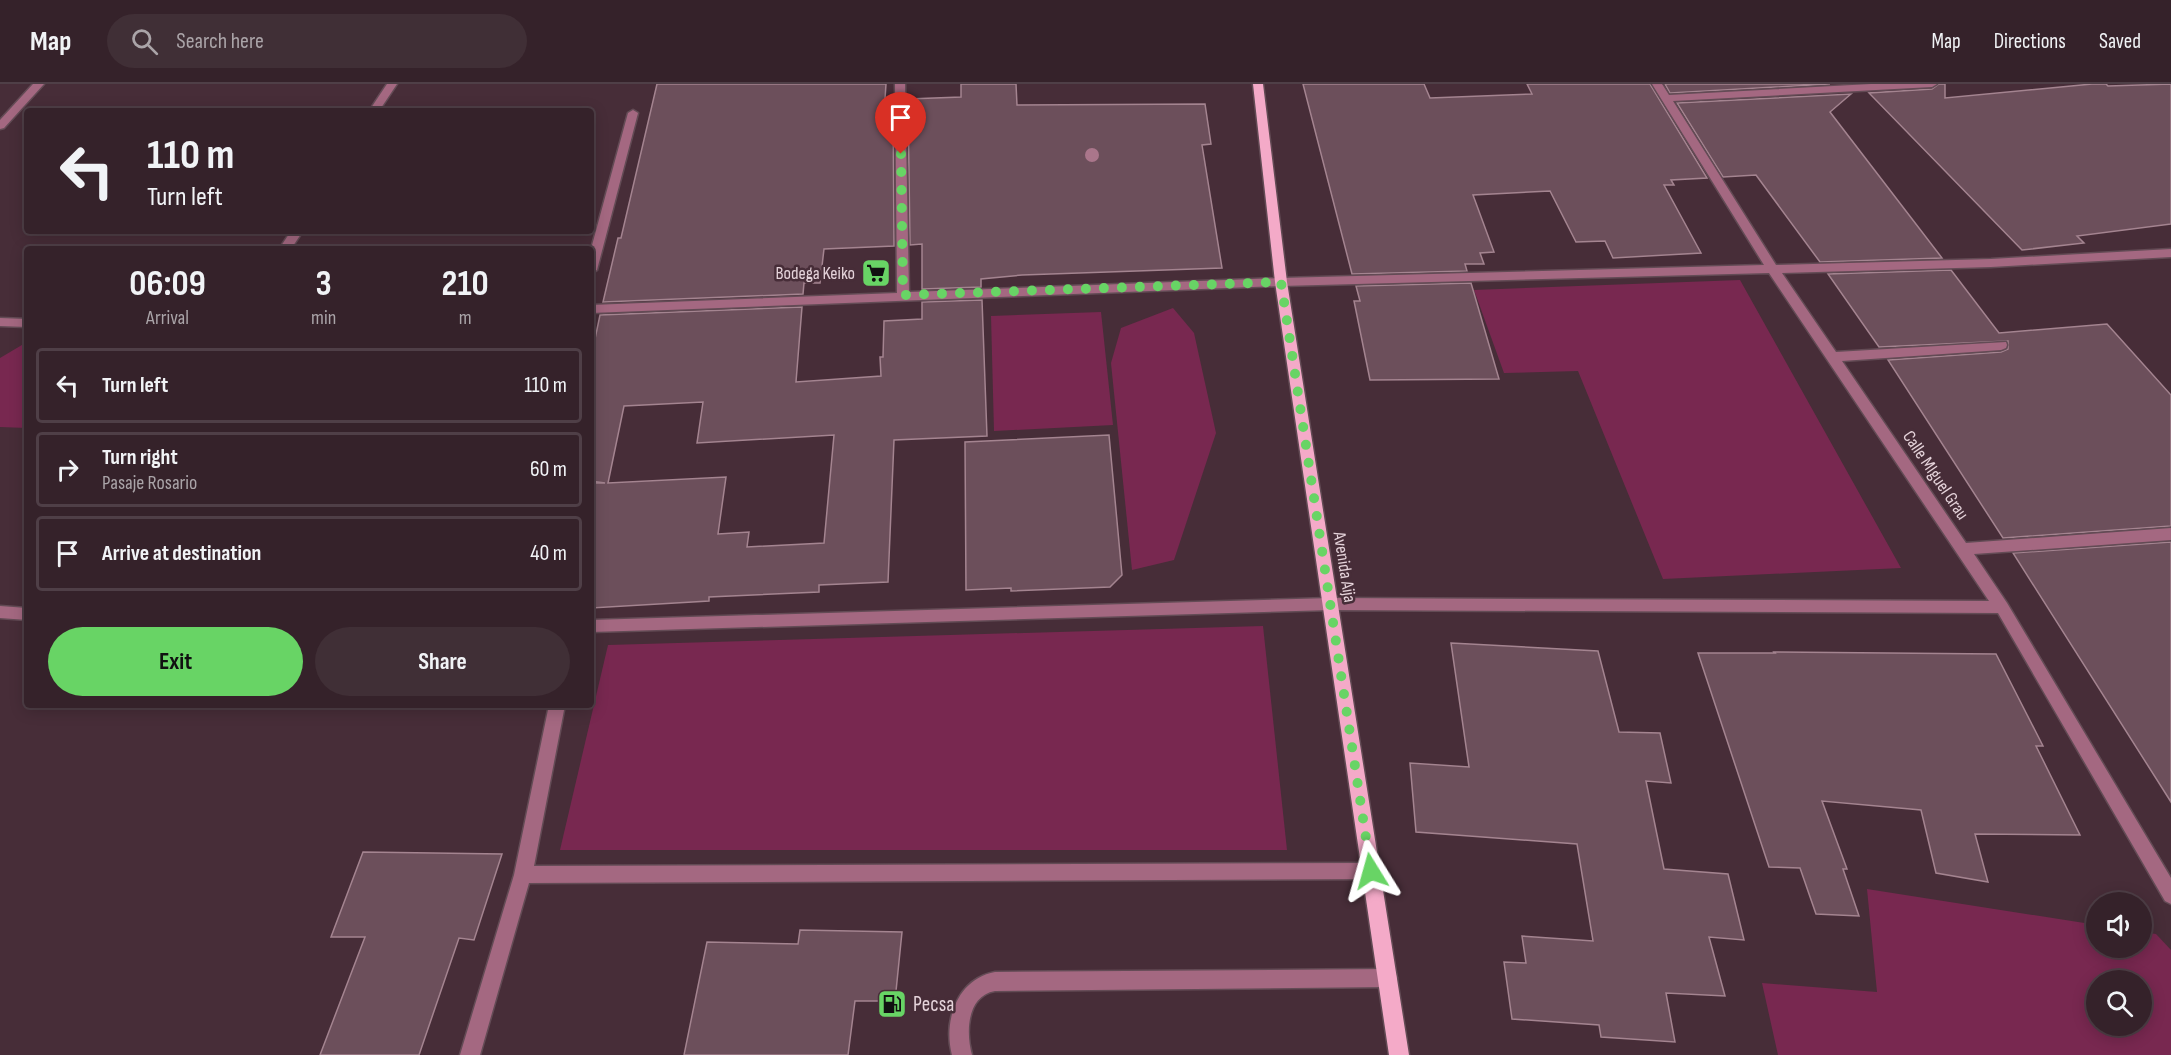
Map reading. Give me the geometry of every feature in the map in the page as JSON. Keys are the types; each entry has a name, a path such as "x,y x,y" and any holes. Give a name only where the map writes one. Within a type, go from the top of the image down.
{"main road":[{"name":"Avenida Aija","path":"1258,84 1281,282 1399,1055"}],"street":[{"path":"0,126 39,84"},
{"path":"376,108 392,84"},
{"path":"900,84 903,295"},
{"name":"Calle MIguel Grau","path":"1657,84 1772,268 2002,607 2171,896"},
{"path":"1665,98 1932,84"},
{"path":"594,259 633,113"},
{"path":"594,309 1281,282 1991,263 2171,253"},
{"path":"0,322 24,323"},
{"path":"1832,357 2001,345"},
{"path":"1962,549 2171,534"},
{"path":"594,626 1331,604 2002,607"},
{"path":"0,612 24,614"},
{"path":"470,1055 523,874 556,708"},
{"path":"523,874 1371,871"},
{"path":"962,1055 957,1041 962,1007 984,984 1016,980 1388,978"}],"shaded area":[{"path":"1740,280 1901,568 1663,579 1578,371 1504,373 1474,290"},
{"path":"1173,308 1194,333 1216,433 1174,560 1132,570 1111,363 1121,328"},
{"path":"1101,312 1113,425 994,431 991,316"},
{"path":"24,344 24,428 0,427 0,358"},
{"path":"1263,626 1287,850 560,850 608,645"},
{"path":"1867,889 2086,923 2086,958 2152,958 2152,933 2156,934 2171,950 2171,1055 1778,1055 1762,983 1877,992"}],"building":[{"path":"657,84 886,84 885,99 893,99 894,246 824,249 820,283 804,283 803,294 603,302 618,238 621,238"},
{"path":"961,84 1016,84 1017,105 1205,104 1211,144 1202,145 1222,268 1022,275 981,279 981,287 922,289 922,244 910,245 908,99 961,97"},
{"path":"1303,84 1424,84 1430,98 1532,94 1527,84 1650,84 1707,178 1671,180 1674,185 1664,185 1701,253 1613,258 1605,241 1576,242 1550,191 1473,195 1494,252 1480,253 1484,264 1465,264 1467,271 1352,274"},
{"path":"1665,84 1830,84 1670,93"},
{"path":"1939,84 1945,84 1945,98 2092,84 2108,86 2171,84 2171,224 2077,236 2084,243 2022,250 1869,93 1932,89"},
{"path":"1851,94 1830,112 1942,258 1820,262 1756,175 1723,177 1677,103"},
{"path":"1951,270 1999,333 2107,324 2171,395 2171,526 2003,538 1888,360 2001,352 2008,349 2008,341 1879,347 1828,274"},
{"path":"1471,283 1499,379 1370,380 1354,301 1360,301 1356,286"},
{"path":"982,300 987,436 894,440 888,582 819,585 819,592 709,597 709,601 594,608 594,483 605,483 594,481 594,339 600,315 802,307 796,382 881,376 880,357 883,357 884,321 922,319 922,302","holes":["703,402 697,443 834,435 824,543 747,547 749,532 718,534 726,477 608,483 624,406"]},
{"path":"1109,435 1122,575 1110,587 1011,591 1011,588 966,590 965,442"},
{"path":"2171,542 2171,802 2013,553"},
{"path":"1451,643 1598,651 1619,732 1660,733 1671,783 1646,781 1664,869 1728,874 1744,940 1709,937 1725,996 1666,993 1675,1042 1601,1037 1599,1025 1512,1019 1504,962 1526,963 1522,936 1593,941 1577,844 1416,832 1410,763 1469,767"},
{"path":"1698,653 1996,654 2043,746 2036,746 2080,835 1975,834 1988,882 1936,873 1921,810 1822,801 1847,869 1843,869 1859,916 1816,914 1800,868 1769,867"},
{"path":"363,852 502,854 474,940 459,938 419,1055 320,1055 365,937 331,937"},
{"path":"800,930 902,932 895,1001 855,1001 848,1055 684,1055 707,942 798,944"}],"place":[{"name":"Bodega Keiko","path":"876,273"},
{"name":"Pecsa","path":"892,1004"}],"route":[{"path":"901,154 903,295 1281,282 1371,871"}]}
